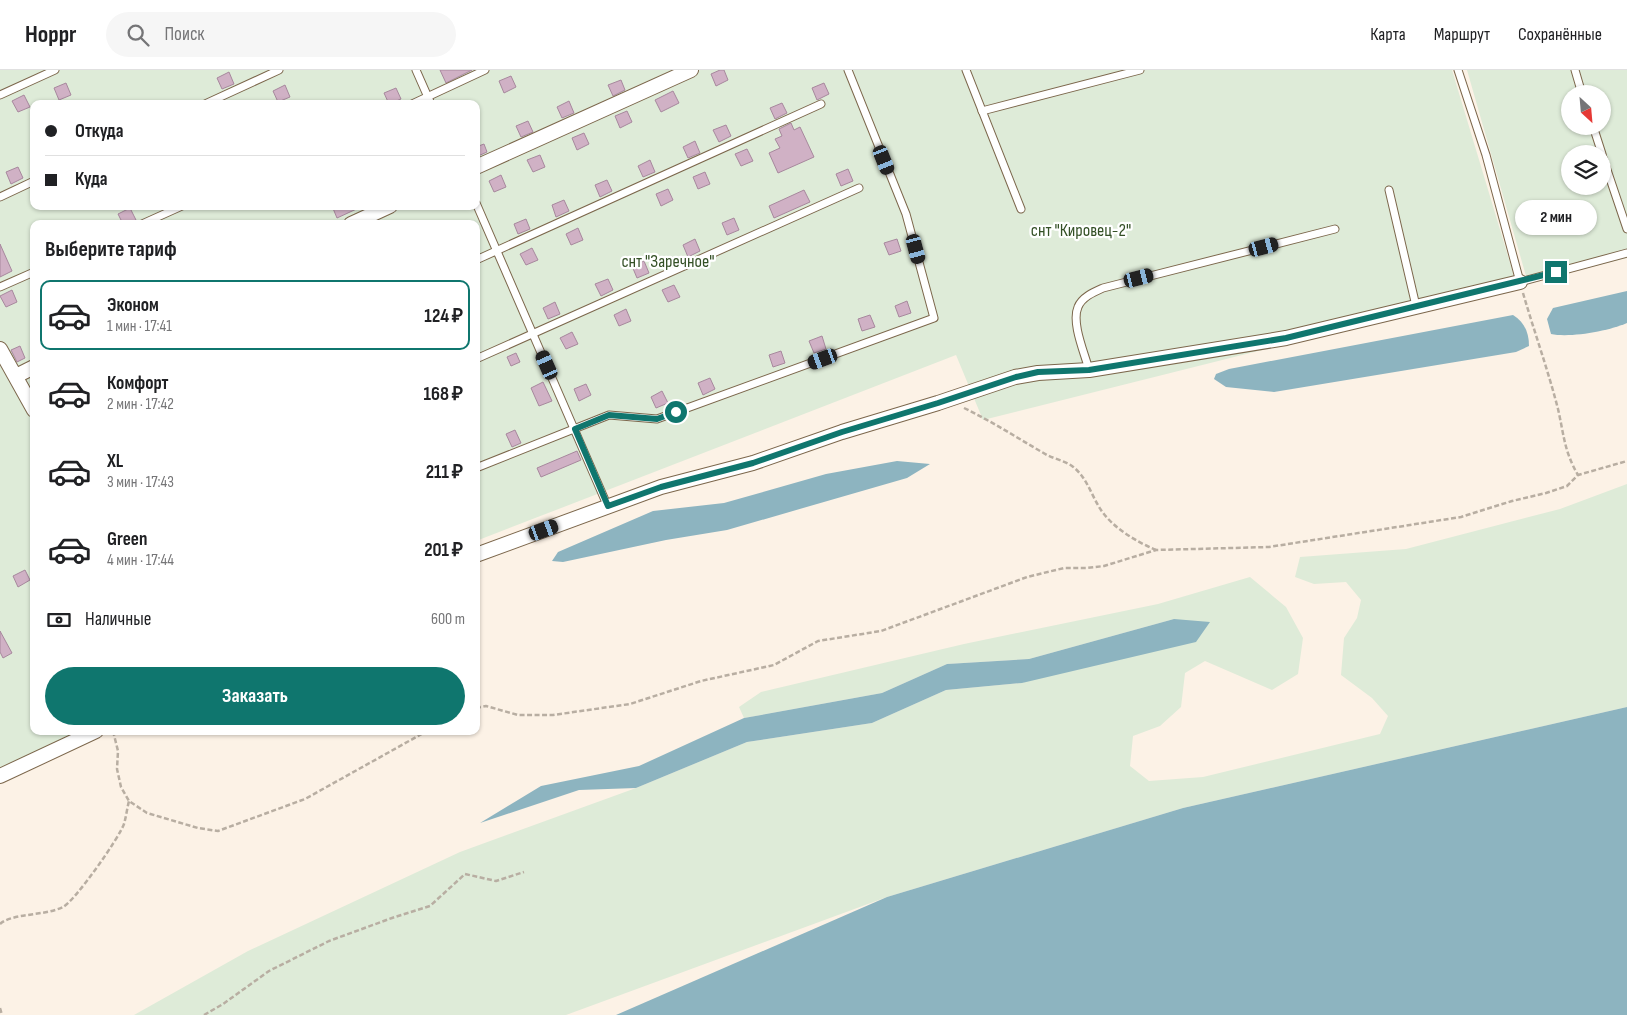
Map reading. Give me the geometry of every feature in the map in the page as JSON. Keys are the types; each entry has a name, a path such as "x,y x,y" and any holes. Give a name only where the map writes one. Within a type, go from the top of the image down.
{"street":[{"path":"480,165 691,70"},
{"path":"360,220 381,210"},
{"path":"480,554 661,487 753,463 842,432 1016,377 1038,372 1089,370 1286,338 1520,282"},
{"path":"0,349 30,403"},
{"path":"20,374 30,369"},
{"path":"0,776 87,735"}],"lane":[{"path":"0,95 55,70"},
{"path":"214,100 279,70"},
{"path":"416,70 430,100 486,70"},
{"path":"480,466 609,415 657,419 934,318 906,214 848,70"},
{"path":"966,70 1021,209"},
{"path":"982,111 1140,70"},
{"path":"1458,70 1486,155 1520,282 1627,253"},
{"path":"1575,70 1579,85"},
{"path":"480,258 822,104"},
{"path":"1611,181 1627,229"},
{"path":"0,197 30,183"},
{"path":"480,357 860,188"},
{"path":"1390,190 1416,306"},
{"path":"151,220 173,210"},
{"path":"479,210 608,506"},
{"path":"1089,370 1076,323 1078,307 1087,296 1103,288 1336,229"},
{"path":"0,287 30,274"}],"path":[{"path":"1520,282 1558,409 1563,441 1570,461 1578,475"},
{"path":"938,403 965,408 1000,426 1049,456 1071,466 1083,477 1102,511 1116,525 1143,544 1156,550"},
{"path":"480,707 486,706 518,715 553,716 630,704 701,680 774,665 818,641 881,631 1027,577 1064,568 1104,566 1156,550 1270,547 1461,517 1512,501 1546,494 1567,486 1578,475 1627,461"},
{"path":"114,735 118,751 117,769 121,787 129,801 147,813 198,828 218,831 304,799 420,735"},
{"path":"0,924 5,920 40,914 64,907 94,873 124,825 129,801"},
{"path":"204,1015 223,1004 269,971 329,941 430,906 465,874 496,881 524,872"},
{"path":"0,1008 2,1015"}],"green space":[{"path":"0,70 1452,70 1517,286 983,420 956,355 480,539 480,220 30,220 30,735 72,735 0,770"},
{"path":"1467,70 1627,70 1627,258 1528,283"},
{"path":"1627,484 1627,707 1183,808 887,897 566,1015 134,1015 248,951 460,852 636,788 747,742 872,723 946,690 1022,683 1174,619 1029,659 947,664 882,693 744,718 739,707 761,692 964,644 1158,604 1250,577 1286,607 1303,638 1298,674 1272,690 1205,661 1185,673 1181,707 1160,726 1133,736 1130,766 1149,781 1203,777 1380,734 1388,716 1372,698 1341,675 1344,638 1357,618 1361,600 1346,582 1314,584 1295,577 1300,557 1406,549 1560,509"}],"water":[{"path":"1627,291 1627,323 1589,333 1551,334 1547,319 1553,308"},
{"path":"1513,315 1523,324 1529,341 1529,346 1516,352 1274,392 1226,387 1214,379 1216,374 1229,369"},
{"path":"897,461 930,464 907,478 727,530 666,540 563,562 552,561 558,552 653,511 724,503 826,474"},
{"path":"1174,619 1210,622 1196,642 1022,683 946,690 872,723 747,742 636,788 579,790 480,823 541,786 639,766 744,718 882,693 947,664 1029,659"},
{"path":"1627,707 1627,1015 616,1015 887,897 1183,808"}],"building":[{"path":"440,70 472,70 446,83"},
{"path":"724,70 728,80 716,86 711,74"},
{"path":"229,72 234,84 222,89 217,78"},
{"path":"511,76 516,87 504,93 499,81"},
{"path":"621,80 625,90 613,96 608,85"},
{"path":"66,83 71,95 59,100 54,88"},
{"path":"824,83 829,94 817,100 812,88"},
{"path":"285,85 290,97 277,100 273,91"},
{"path":"396,88 401,99 387,100 384,93"},
{"path":"673,91 679,103 661,112 655,100"},
{"path":"24,95 30,107 18,112 12,101"},
{"path":"569,101 574,113 562,118 557,107"},
{"path":"782,103 787,113 775,119 770,108"},
{"path":"627,111 632,122 620,128 615,116"},
{"path":"528,121 533,132 521,137 516,126"},
{"path":"791,123 794,130 800,127 814,157 778,173 769,153 780,148 775,139 782,136 779,129"},
{"path":"726,125 731,136 719,142 713,130"},
{"path":"584,133 589,144 577,150 572,138"},
{"path":"695,141 700,153 688,158 683,147"},
{"path":"484,144 487,152 480,155 480,146"},
{"path":"747,149 753,161 741,166 735,154"},
{"path":"540,155 545,167 533,172 527,160"},
{"path":"650,160 655,172 643,177 638,166"},
{"path":"18,167 23,178 11,184 6,172"},
{"path":"848,169 853,181 841,186 836,174"},
{"path":"705,172 710,184 698,189 693,177"},
{"path":"501,175 506,187 494,192 489,181"},
{"path":"607,180 612,191 600,197 595,185"},
{"path":"668,189 673,200 661,206 656,194"},
{"path":"804,190 810,202 774,218 769,206"},
{"path":"564,200 569,211 556,217 552,205"},
{"path":"131,210 136,220 121,220 118,214"},
{"path":"334,210 354,210 337,218"},
{"path":"734,218 739,230 727,235 722,223"},
{"path":"526,219 530,229 518,234 514,224"},
{"path":"578,228 583,240 571,245 566,234"},
{"path":"695,239 700,251 688,257 683,245"},
{"path":"897,239 901,251 889,255 884,243"},
{"path":"0,244 12,271 0,277"},
{"path":"532,248 538,260 526,265 520,254"},
{"path":"644,261 649,273 637,278 632,266"},
{"path":"608,279 613,290 601,296 595,284"},
{"path":"674,285 680,297 668,302 662,290"},
{"path":"12,290 17,302 6,307 0,296"},
{"path":"907,301 911,313 899,317 895,306"},
{"path":"555,302 560,314 548,319 543,308"},
{"path":"626,309 631,321 619,326 614,315"},
{"path":"870,315 875,327 862,331 858,319"},
{"path":"572,332 578,344 566,349 560,338"},
{"path":"822,336 826,349 814,353 809,341"},
{"path":"20,346 25,358 17,362 11,350"},
{"path":"781,351 785,363 773,367 769,355"},
{"path":"516,353 520,362 511,366 507,357"},
{"path":"710,378 715,389 703,395 698,383"},
{"path":"543,382 552,401 539,406 531,388"},
{"path":"586,384 591,395 579,401 574,389"},
{"path":"662,391 668,403 656,408 651,397"},
{"path":"515,430 521,443 512,447 506,434"},
{"path":"577,451 581,460 541,477 537,468"},
{"path":"25,570 30,580 18,587 13,576"},
{"path":"0,631 12,653 3,658 0,652"}],"route":[{"path":"676,412 657,419 609,415 575,429 608,506 661,487 753,463 842,432 1016,377 1038,372 1089,370 1286,338 1556,272"}],"park label":[{"name":"снт \"Кировец-2\"","path":"1081,230"},
{"name":"снт \"Заречное\"","path":"668,261"}]}
